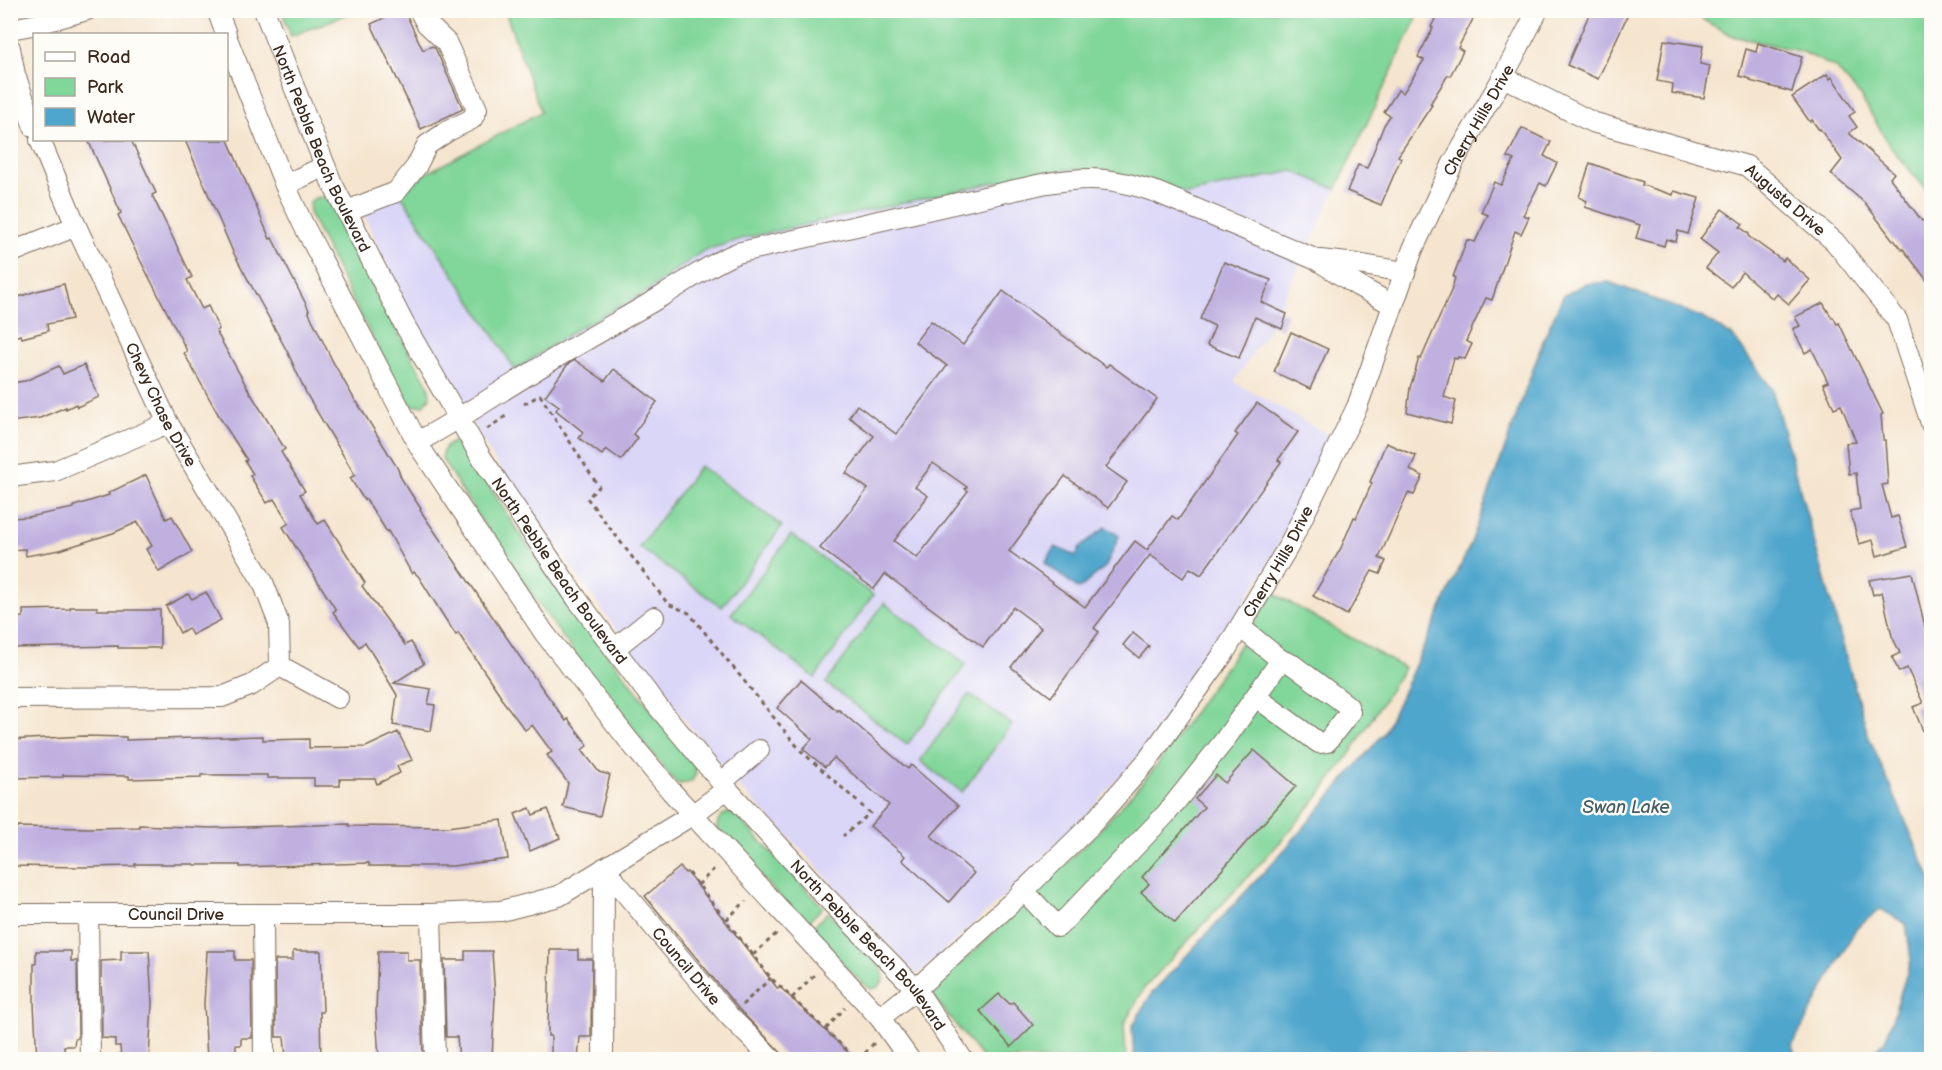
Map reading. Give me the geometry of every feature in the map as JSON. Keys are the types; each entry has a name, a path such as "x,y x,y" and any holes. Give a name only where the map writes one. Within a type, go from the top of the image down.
{"street":[{"path":"10,29 38,24 87,10"},
{"path":"217,10 225,33"},
{"name":"North Pebble Beach Boulevard","path":"264,10 325,166 346,211 404,324 481,457 577,599 658,707 724,786 823,894 916,989 963,1059"},
{"path":"346,211 396,192 416,166 427,145 472,119 477,109 446,42 426,24 419,10"},
{"name":"Cherry Hills Drive","path":"880,1028 916,989 1091,825 1147,761 1240,627 1288,547 1357,408 1413,249 1453,163 1503,77 1538,10"},
{"path":"228,40 285,185 319,256 417,442 545,634 630,742 692,815 910,1059"},
{"path":"10,48 15,75 33,123"},
{"name":"Augusta Drive","path":"1503,77 1592,122 1747,166 1835,242 1897,320 1932,426"},
{"name":"Chevy Chase Drive","path":"40,141 76,226 168,423 263,582 279,624 280,666"},
{"path":"285,185 325,166"},
{"path":"417,442 459,420 501,391 604,328 662,296 716,262 737,253 1042,184 1079,178 1108,179 1130,183 1156,192 1317,260 1393,305"},
{"path":"10,253 76,226"},
{"path":"1317,260 1405,272"},
{"path":"10,477 55,471 168,423"},
{"path":"614,649 654,617"},
{"path":"1240,627 1281,660 1293,665 1339,699 1348,706 1350,712 1327,742 1319,743 1256,697"},
{"path":"1023,890 1058,927 1166,814 1224,741 1281,660"},
{"path":"10,698 222,697 252,685 280,666 338,698"},
{"name":"Council Drive","path":"10,914 431,914 501,911 559,896 692,815 759,750"},
{"path":"603,1059 604,868"},
{"name":"Council Drive","path":"604,868 729,1016 773,1059"},
{"path":"88,914 90,1059"},
{"path":"431,914 435,1059"},
{"path":"263,915 264,1059"}],"path":[{"path":"524,404 540,395 599,487 587,498 668,604 689,613 801,751 870,813 843,836"},
{"path":"480,433 506,416"},
{"path":"698,885 719,864"},
{"path":"689,873 771,978 858,1059 880,1028"},
{"path":"726,920 750,897"},
{"path":"753,956 780,930"},
{"path":"792,998 819,969"},
{"path":"729,1016 771,978"},
{"path":"825,1029 850,1003"}],"shaded area":[{"path":"1075,169 1119,174 1188,194 1293,171 1336,189 1267,332 1234,382 1332,437 1266,568 1216,646 1140,754 1084,817 1004,896 917,975 735,782 649,675 494,459 412,319 360,204 397,189 515,370 577,329 644,293 703,251 745,238 1028,175"}],"green space":[{"path":"282,10 356,11 291,36"},
{"path":"505,11 1420,11 1336,189 1293,171 1188,194 1119,174 1075,169 1028,175 745,238 703,251 644,293 577,329 515,370 397,189 541,112"},
{"path":"1697,11 1931,11 1931,195 1892,149 1859,94 1836,68 1803,52 1733,36 1703,20"},
{"path":"321,197 331,202 378,297 429,387 430,397 424,405 413,406 406,399 309,213 310,202"},
{"path":"454,442 465,448 517,530 573,610 694,764 696,774 691,782 680,784 675,782 613,704 524,584 442,459 445,448"},
{"path":"700,466 782,526 722,607 639,547"},
{"path":"791,535 873,595 815,678 731,614"},
{"path":"1273,593 1404,668 1349,755 1322,792 1281,841 1145,987 1124,1024 1126,1059 983,1059 929,991 980,946 1097,833 1154,769 1231,659"},
{"path":"884,603 966,664 907,745 826,683"},
{"path":"969,694 1012,725 962,792 920,761"},
{"path":"728,813 737,816 823,907 805,925 717,829 719,819"},
{"path":"828,912 882,969 884,979 878,987 871,989 863,984 810,930"}],"water":[{"name":"Swan Lake","path":"1609,282 1703,318 1733,336 1772,389 1868,735 1931,880 1932,1039 1924,1059 1867,1059 1886,1039 1911,960 1906,924 1881,909 1857,927 1792,1046 1797,1059 1134,1059 1132,1027 1152,993 1287,847 1384,733 1471,543 1544,338 1563,296 1584,284"},
{"path":"1106,527 1119,536 1106,566 1079,589 1045,563 1055,547 1076,556 1080,547"}],"building":[{"path":"404,10 423,50 432,46 435,48 463,109 421,129 371,24"},
{"path":"1440,10 1457,10 1473,19 1458,48 1463,51 1450,76 1448,75 1430,104 1432,105 1398,156 1401,158 1381,205 1347,191 1358,165 1367,168 1384,125 1390,116 1384,112 1398,90 1403,93 1424,60 1418,57"},
{"path":"1591,10 1630,10 1598,79 1567,65"},
{"path":"1664,40 1703,46 1700,64 1710,66 1704,98 1672,93 1673,84 1657,81"},
{"path":"1758,43 1802,57 1792,92 1739,76 1746,49 1756,52"},
{"path":"1827,74 1830,79 1832,77 1855,112 1849,116 1857,127 1849,133 1894,173 1890,178 1932,231 1932,287 1866,204 1831,174 1842,160 1820,129 1812,120 1810,122 1792,97"},
{"path":"1522,128 1551,142 1544,156 1557,163 1546,186 1540,183 1523,215 1529,217 1521,234 1515,231 1492,300 1486,298 1466,341 1472,344 1465,359 1454,358 1444,397 1456,401 1451,424 1407,412 1410,388 1419,358 1421,359 1451,291 1455,278 1453,277 1467,240 1475,242 1488,215 1481,212 1494,182 1501,185 1514,160 1507,157"},
{"path":"228,140 270,239 272,238 309,310 332,360 420,510 524,663 566,721 568,719 588,745 582,750 599,772 610,775 600,816 563,807 568,783 547,755 552,752 532,725 525,730 500,697 419,577 414,572 412,574 388,531 366,499 364,500 350,478 355,475 307,395 288,353 233,252 185,141"},
{"path":"88,141 131,141 156,193 152,195 192,277 187,280 202,309 208,306 219,329 216,331 285,449 281,452 305,491 300,494 318,524 325,520 365,583 362,586 405,645 411,642 424,664 394,683 431,689 428,704 435,705 431,731 393,725 397,695 365,642 359,647 333,612 336,610 283,527 289,523 274,499 267,503 250,476 253,474 245,461 247,460 184,353 187,351 118,215 121,213"},
{"path":"1590,163 1643,182 1642,185 1673,195 1674,191 1699,198 1688,234 1678,231 1676,242 1666,239 1664,246 1636,238 1640,225 1585,207 1587,201 1579,197"},
{"path":"1722,209 1743,224 1740,227 1749,234 1748,236 1783,261 1785,258 1810,280 1789,304 1777,294 1773,299 1742,272 1731,287 1706,268 1718,253 1700,239"},
{"path":"1224,262 1271,280 1261,302 1287,314 1282,329 1255,317 1239,358 1207,345 1215,326 1200,319"},
{"path":"64,284 72,319 47,324 48,331 22,338 21,335 13,337 10,328 10,300"},
{"path":"1003,291 1106,367 1109,364 1157,399 1106,467 1127,482 1108,508 1065,476 1009,551 1085,607 1135,541 1147,550 1172,516 1178,520 1238,435 1235,433 1257,403 1298,432 1278,460 1281,462 1201,575 1190,568 1183,578 1150,555 1094,628 1099,632 1051,697 1011,667 1041,628 1013,607 983,647 885,574 874,589 820,548 868,489 846,473 874,436 849,417 857,405 896,434 947,366 915,342 931,321 963,345","holes":["933,463 967,487 965,489 968,491 917,558 894,541 928,496 915,487"]},
{"path":"1823,303 1832,318 1837,324 1839,323 1883,414 1881,415 1888,484 1882,485 1891,518 1898,516 1907,547 1877,556 1873,540 1859,544 1850,511 1860,509 1856,473 1849,474 1846,443 1856,442 1841,405 1834,408 1823,384 1828,382 1812,349 1805,353 1793,329 1800,326 1795,317"},
{"path":"1291,332 1328,349 1310,389 1274,372"},
{"path":"575,360 605,381 614,369 657,402 633,434 638,438 621,460 606,449 602,455 579,438 583,432 556,410 559,406 545,396 568,364"},
{"path":"84,365 99,397 77,407 76,404 40,418 10,422 10,383 25,381 59,366 63,374"},
{"path":"1386,443 1416,456 1410,470 1423,476 1414,495 1408,493 1379,558 1386,561 1380,574 1372,571 1347,615 1313,596 1341,548 1354,517 1356,518 1372,483 1370,482"},
{"path":"146,475 166,519 172,516 192,552 159,572 146,549 152,546 138,522 113,533 60,550 26,556 25,549 10,550 10,518 74,508 74,506 109,495 108,493"},
{"path":"1912,573 1925,627 1932,642 1931,750 1913,707 1923,703 1907,668 1899,672 1892,657 1900,653 1892,636 1882,592 1873,595 1869,580"},
{"path":"206,592 221,620 192,635 188,628 180,633 166,606 188,594 192,599"},
{"path":"70,607 97,607 97,610 160,610 160,648 118,648 118,646 10,648 10,618 23,617 23,610 70,609"},
{"path":"1133,633 1149,646 1139,658 1123,645"},
{"path":"801,680 908,769 911,765 958,806 931,836 974,873 949,902 902,860 905,856 870,826 889,805 834,758 825,767 803,749 812,739 777,708"},
{"path":"398,732 412,760 397,766 400,773 377,784 375,779 340,779 340,786 314,786 314,778 267,778 267,775 201,775 201,777 129,779 129,776 63,775 63,777 10,778 10,740 84,736 126,737 126,740 263,736 263,740 309,739 309,748 366,747"},
{"path":"1254,750 1296,786 1175,923 1141,892 1149,884 1142,877 1204,807 1195,799 1216,775 1225,783"},
{"path":"530,808 533,815 548,809 560,838 530,851 515,814"},
{"path":"502,820 508,859 452,866 369,866 369,863 240,867 240,865 194,864 88,867 10,866 10,827 93,828 139,827 139,825 211,828 349,824 349,826 447,827"},
{"path":"680,867 685,873 687,872 778,989 780,987 855,1059 787,1059 738,1008 645,896"},
{"path":"550,950 578,950 578,959 592,959 591,1037 580,1037 578,1059 551,1059 551,1036 548,1036"},
{"path":"36,951 71,951 71,961 77,961 78,1038 75,1039 74,1046 64,1046 64,1059 37,1059 34,1004"},
{"path":"121,951 149,951 152,1003 149,1059 121,1059 120,1046 115,1046 115,1039 102,1038 101,961 121,960"},
{"path":"207,951 235,951 235,960 251,960 252,1038 241,1038 241,1045 236,1045 236,1059 207,1059 204,1004"},
{"path":"293,951 321,951 323,1012 320,1012 321,1059 286,1059 284,1037 276,1037 275,960 293,960"},
{"path":"378,951 407,951 407,960 420,960 423,1059 379,1059 376,1012"},
{"path":"465,951 492,951 495,997 492,1059 459,1059 457,1037 446,1037 444,960 465,960"},
{"path":"999,994 1010,1004 1013,1002 1033,1025 1011,1047 980,1011"}]}
